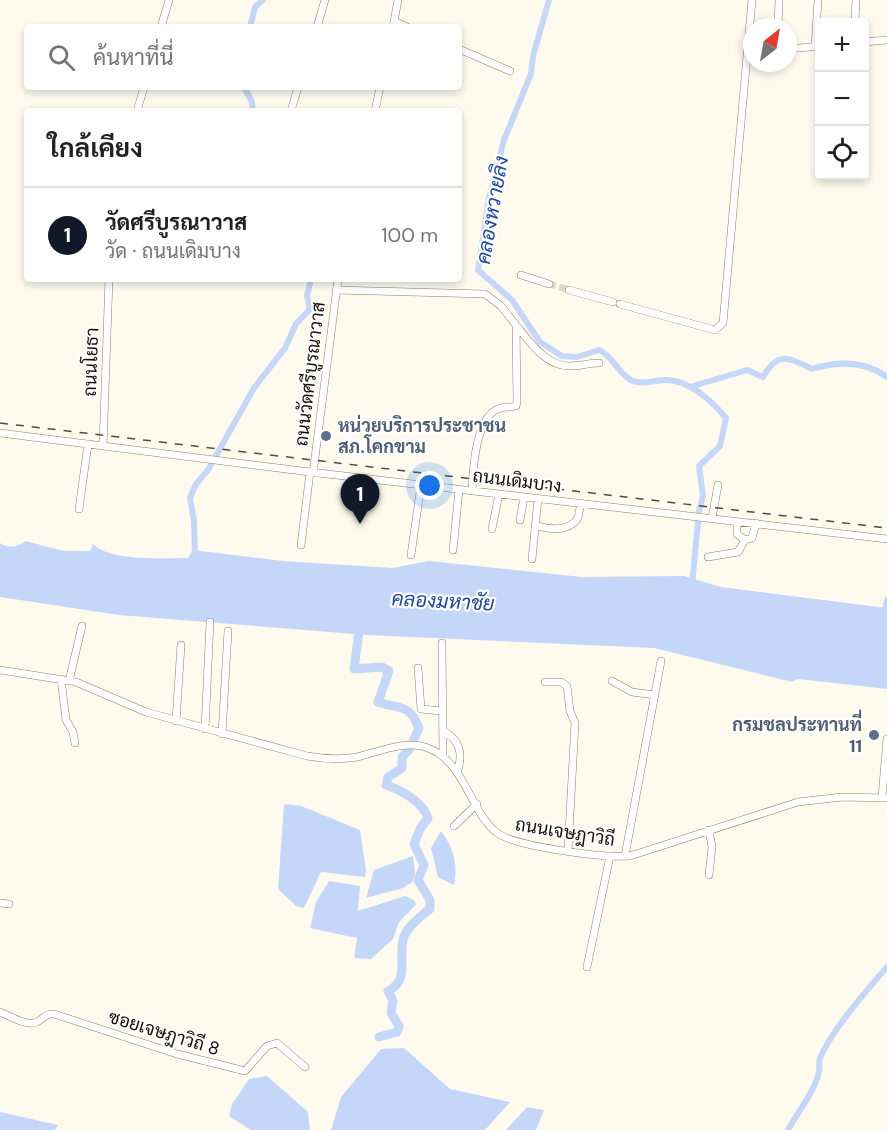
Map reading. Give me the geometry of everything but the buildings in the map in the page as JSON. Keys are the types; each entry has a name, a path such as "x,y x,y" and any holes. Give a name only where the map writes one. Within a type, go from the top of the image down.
{"street":[{"path":"162,24 169,0"},
{"path":"317,24 325,0"},
{"path":"393,24 398,0"},
{"path":"751,18 752,0"},
{"path":"778,18 779,0"},
{"path":"818,0 818,18"},
{"path":"855,18 856,0"},
{"path":"869,42 887,40"},
{"path":"797,48 815,46"},
{"path":"462,50 510,71"},
{"path":"568,290 715,330 723,323 747,72"},
{"path":"138,108 143,90"},
{"path":"292,108 295,90"},
{"path":"376,108 379,90"},
{"path":"521,275 549,284"},
{"name":"ถนนโยธา","path":"104,446 109,282"},
{"name":"ถนนวัดศรีบูรณาวาส","path":"301,545 337,282"},
{"path":"336,290 485,294 501,306 537,351 558,364 569,367 599,363"},
{"path":"472,491 474,459 482,430 492,412 516,406 518,402 516,325"},
{"name":"ถนนเดิมบาง","path":"0,433 311,473 887,539"},
{"path":"79,508 88,444"},
{"path":"411,555 421,485"},
{"path":"708,518 718,485"},
{"path":"453,550 459,489"},
{"path":"492,529 499,494"},
{"path":"520,520 524,497"},
{"path":"532,559 538,498"},
{"path":"535,525 560,529 567,527 578,518 581,503"},
{"path":"737,522 737,534 746,540"},
{"path":"708,557 738,552 746,540 752,537 756,524"},
{"path":"205,729 210,622"},
{"path":"69,681 82,626"},
{"path":"222,734 228,631"},
{"path":"442,643 443,756"},
{"path":"176,721 181,645"},
{"path":"625,856 661,661"},
{"path":"418,668 421,710 442,711"},
{"name":"ถนนเจษฎาวิถี","path":"0,670 69,681 132,707 176,721 328,760 355,757 407,745 419,746 443,756 457,773 490,826 502,836 568,850 625,856 798,802 842,797 884,798"},
{"path":"61,680 66,720 75,743"},
{"path":"612,681 632,692 655,695"},
{"path":"545,682 561,682 567,686 570,711 575,723 568,850"},
{"path":"443,731 456,740 460,748 457,773"},
{"path":"884,798 887,740"},
{"path":"454,826 477,804"},
{"path":"709,830 712,855 709,875"},
{"path":"586,967 610,856"},
{"path":"0,903 9,904"},
{"name":"ซอยเจษฎาวิถี 8","path":"0,1012 27,1023 34,1023 49,1014 54,1014 177,1054 245,1071 267,1046 277,1043 304,1067"}],"water":[{"name":"คลองมหาชัย","path":"26,541 63,551 90,551 93,544 112,554 138,558 188,558 193,550 283,561 392,568 429,561 582,577 684,576 721,587 887,608 887,689 798,679 792,682 654,648 367,635 119,615 0,597 0,543 13,546"},
{"path":"284,804 301,806 360,830 365,877 321,872 304,908 296,906 278,889"},
{"path":"441,831 454,857 454,885 438,877 431,848"},
{"path":"413,856 415,874 412,882 403,888 366,898 374,870"},
{"path":"329,881 360,886 358,911 405,896 414,900 416,905 399,922 393,939 371,959 354,958 357,938 310,928 316,902"},
{"path":"404,1048 450,1089 510,1102 485,1130 331,1130 341,1097 381,1049"},
{"path":"267,1076 308,1112 310,1130 251,1130 229,1116 232,1104 249,1079"},
{"path":"527,1107 544,1110 536,1130 506,1130"},
{"path":"0,1112 58,1125 55,1130 0,1130"}],"waterway":[{"path":"251,24 255,7 263,0"},
{"name":"คลองหวายลิง","path":"549,0 533,56 531,74 504,140 489,198 478,270 512,300 540,342 562,356 577,357 599,350 631,380 644,383 665,380 683,383 714,404 726,418 720,446 699,466 703,496 699,511 692,585"},
{"path":"246,90 253,108"},
{"path":"195,558 194,521 190,498 196,484 208,470 254,388 285,348 296,324 310,309 307,296 310,282"},
{"path":"690,387 747,370 763,377 768,368 784,359 812,369 841,364 860,365 887,377"},
{"path":"885,614 887,600"},
{"path":"360,624 354,669 382,667 389,671 378,702 407,710 419,728 409,750 402,757 402,768 388,777 386,785 405,793 421,807 428,818 420,829 414,844 424,865 418,880 430,900 430,909 406,932 402,943 402,967 399,981 388,991 393,1001 391,1013 399,1026 397,1032 379,1037"},
{"path":"788,1130 814,1087 819,1072 819,1060 825,1047 850,1011 887,967"}],"tunnel":[{"path":"549,284 569,290"}],"railway":[{"path":"0,423 887,528"}],"place":[{"name":"หน่วยบริการประชาชน สภ.โคกขาม","path":"326,436"},
{"name":"วัดศรีบูรณาวาส","path":"360,524"},
{"name":"กรมชลประทานที่ 11","path":"874,735"}]}
